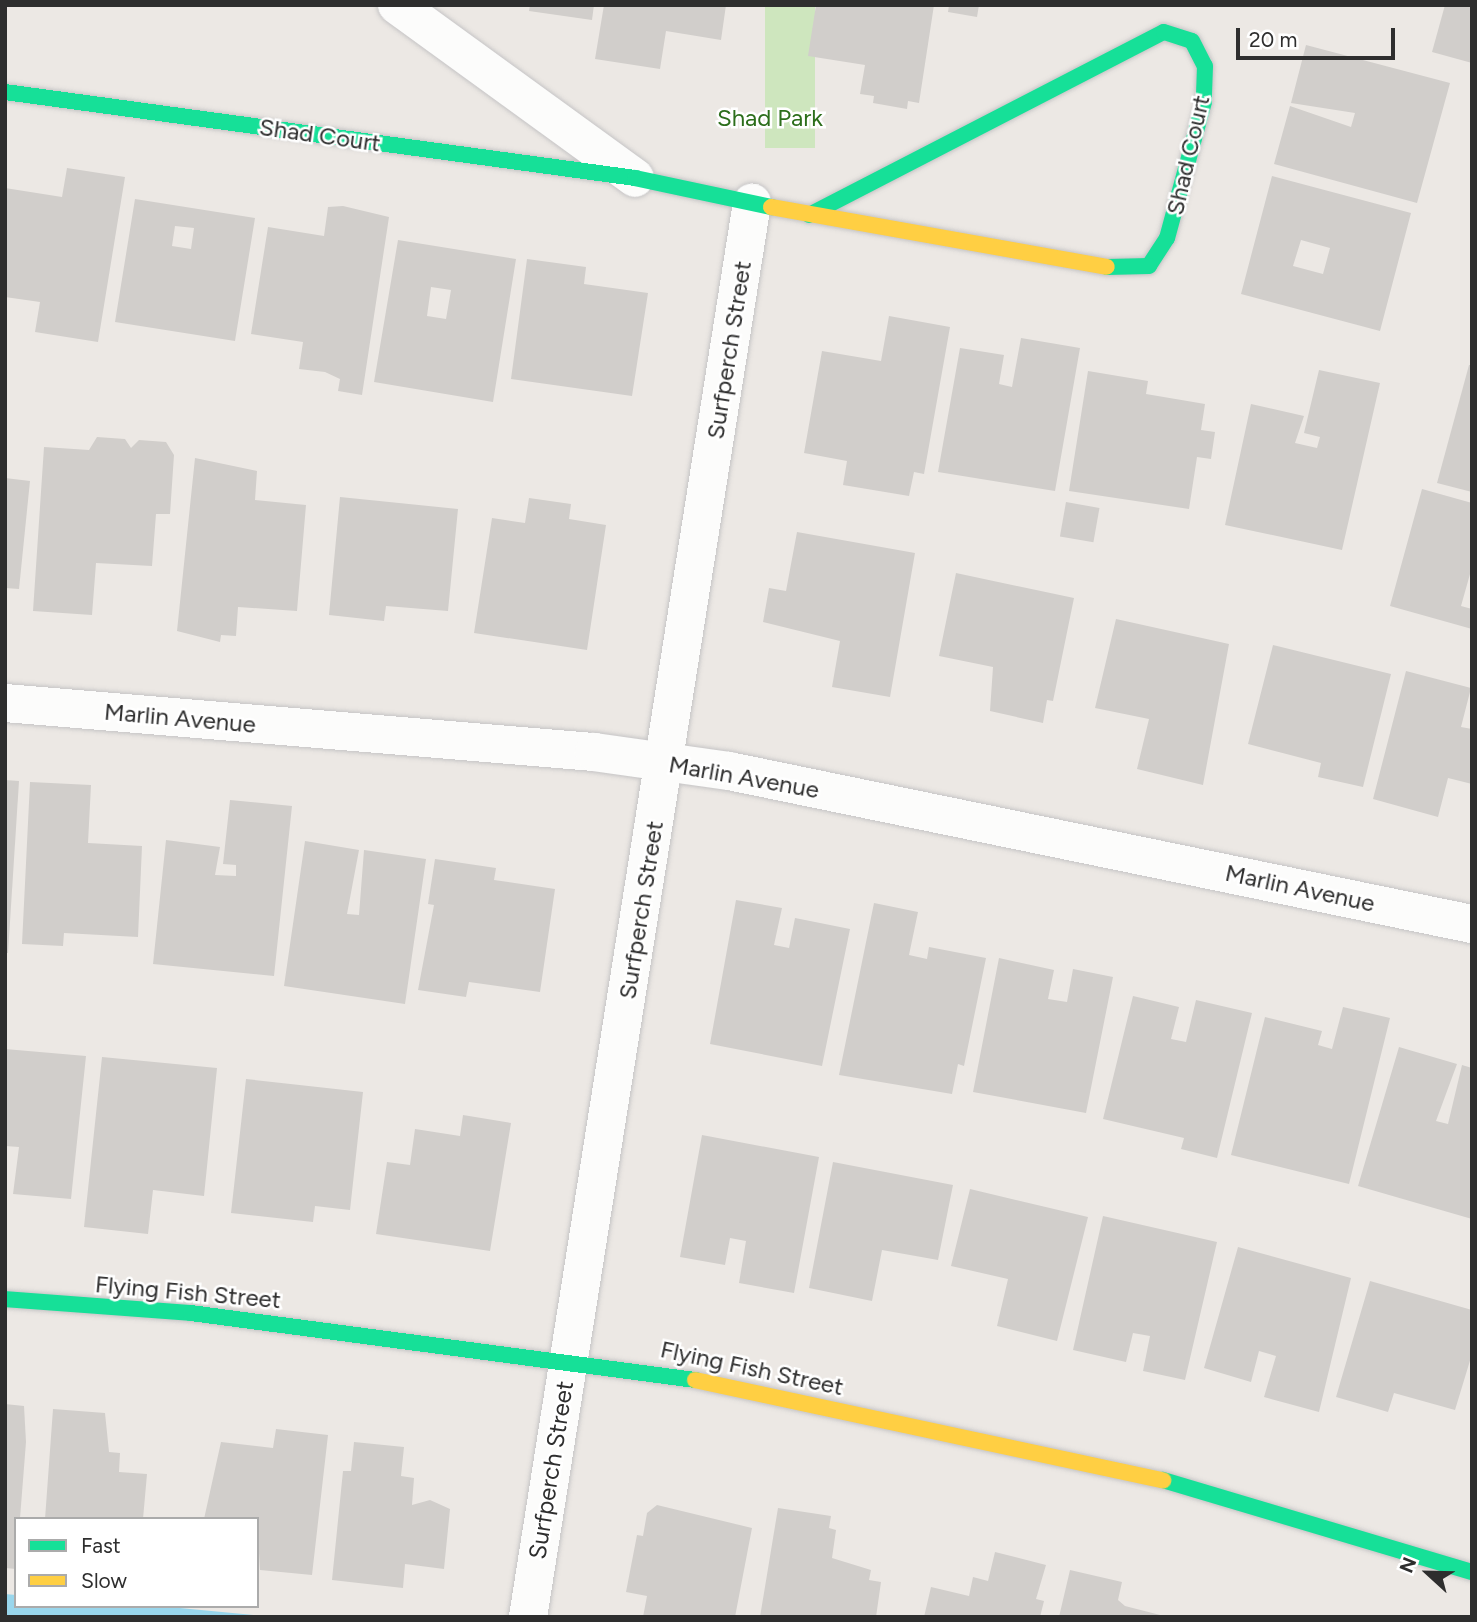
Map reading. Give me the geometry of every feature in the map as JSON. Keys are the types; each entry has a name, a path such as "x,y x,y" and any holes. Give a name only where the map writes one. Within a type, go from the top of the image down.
{"street":[{"name":"Shad Court","path":"397,5 635,178"},
{"name":"Shad Court","path":"5,92 635,178 809,215 1123,270 1149,267 1171,226 1204,102 1205,66 1192,41 1164,32 1140,40 809,215"},
{"name":"Surfperch Street","path":"528,1617 752,204"},
{"name":"Marlin Avenue","path":"5,703 664,763 1472,924"},
{"name":"Flying Fish Street","path":"5,1299 191,1313 568,1356 1219,1492 1472,1572"}],"green space":[{"name":"Shad Park","path":"765,5 815,5 815,148 765,148"}],"water":[{"path":"5,1594 14,1595 14,1608 180,1608 274,1617 5,1617"}],"building":[{"path":"530,5 594,5 592,20 529,11"},
{"path":"604,5 726,5 721,40 666,31 660,69 595,59"},
{"path":"816,5 934,5 919,103 908,101 907,109 873,103 874,96 860,94 865,65 808,56"},
{"path":"949,5 979,5 977,17 948,12"},
{"path":"1445,5 1472,5 1472,63 1432,52"},
{"path":"1306,45 1450,83 1417,203 1274,164 1290,106 1351,127 1355,113 1291,103"},
{"path":"67,168 125,177 98,342 35,332 40,302 5,297 5,188 62,197"},
{"path":"1272,176 1411,213 1380,331 1241,294","holes":["1301,240 1330,248 1323,274 1293,266"]},
{"path":"135,199 255,218 235,341 115,322","holes":["175,226 194,228 191,249 172,246"]},
{"path":"343,206 389,217 362,395 338,391 340,379 325,372 299,369 303,342 251,334 268,227 324,236 328,207"},
{"path":"398,240 516,259 493,402 374,382","holes":["431,287 451,290 446,319 427,316"]},
{"path":"527,259 586,267 584,284 648,293 632,396 511,379"},
{"path":"889,316 950,327 924,474 914,472 909,496 843,485 847,461 804,453 822,351 881,361"},
{"path":"1021,338 1080,348 1055,491 938,472 960,348 1004,355 999,384 1012,387"},
{"path":"1469,365 1472,365 1472,492 1437,483"},
{"path":"1319,370 1380,383 1342,550 1225,525 1251,404 1304,416 1295,443 1317,448 1320,437 1304,433"},
{"path":"1088,371 1148,381 1146,394 1205,404 1201,430 1215,432 1211,459 1197,457 1189,509 1069,491"},
{"path":"97,437 125,439 131,448 139,440 166,442 174,455 170,514 156,514 152,566 96,563 92,615 33,611 44,447 89,450"},
{"path":"195,458 257,471 255,500 306,505 297,611 238,607 236,636 221,635 220,642 177,631"},
{"path":"5,478 30,481 19,589 5,588"},
{"path":"1422,489 1472,503 1472,567 1461,606 1472,609 1472,629 1390,606"},
{"path":"340,497 458,509 448,611 386,606 384,621 329,615"},
{"path":"529,498 571,504 569,519 606,525 587,650 474,633 492,518 525,523"},
{"path":"1066,502 1099,508 1093,542 1060,536"},
{"path":"797,532 915,553 890,697 832,687 840,641 763,622 769,588 786,591"},
{"path":"956,573 1074,598 1053,701 1047,700 1043,723 990,711 993,667 939,656"},
{"path":"1116,619 1229,644 1203,785 1137,769 1149,719 1095,708"},
{"path":"1273,645 1391,674 1363,787 1318,777 1321,763 1248,744"},
{"path":"1406,671 1471,688 1461,727 1472,729 1472,784 1448,778 1438,817 1373,799"},
{"path":"5,780 19,781 8,953 5,953"},
{"path":"30,782 91,785 88,843 142,846 138,937 64,933 63,946 22,944"},
{"path":"230,800 292,806 274,976 153,964 166,840 220,847 215,875 236,876 236,865 223,864"},
{"path":"305,841 359,850 347,914 359,915 364,850 426,859 405,1004 284,986"},
{"path":"435,859 496,868 494,880 555,889 540,992 469,982 466,997 418,990 434,905 428,904"},
{"path":"736,900 782,908 774,945 789,948 795,918 850,929 822,1066 710,1044"},
{"path":"874,903 918,912 909,955 927,959 929,947 986,958 964,1066 958,1064 952,1094 839,1075"},
{"path":"999,958 1054,970 1048,999 1067,1002 1073,969 1113,977 1086,1113 973,1092"},
{"path":"1133,996 1179,1007 1171,1039 1186,1042 1196,1000 1252,1013 1217,1158 1181,1149 1184,1138 1103,1119"},
{"path":"1343,1007 1390,1018 1349,1184 1231,1155 1265,1017 1322,1031 1318,1045 1332,1049"},
{"path":"1399,1047 1457,1064 1436,1121 1448,1124 1462,1065 1472,1068 1472,1219 1358,1186"},
{"path":"5,1049 86,1056 71,1199 13,1194 19,1147 5,1146"},
{"path":"102,1057 217,1068 204,1196 153,1190 148,1234 84,1227"},
{"path":"246,1079 363,1092 350,1210 315,1206 313,1222 231,1213"},
{"path":"463,1115 511,1123 490,1251 376,1234 387,1162 410,1165 415,1129 460,1136"},
{"path":"702,1135 819,1157 794,1293 739,1283 746,1241 730,1238 725,1265 680,1257"},
{"path":"833,1162 953,1185 938,1260 882,1250 872,1301 809,1288"},
{"path":"970,1189 1088,1217 1057,1341 997,1326 1008,1279 951,1266"},
{"path":"1103,1216 1217,1242 1185,1380 1143,1371 1150,1336 1133,1333 1126,1362 1073,1350"},
{"path":"1238,1247 1351,1278 1319,1412 1264,1397 1276,1356 1259,1351 1251,1382 1204,1368"},
{"path":"1370,1281 1472,1310 1472,1354 1455,1410 1394,1393 1388,1412 1336,1397"},
{"path":"5,1404 24,1406 26,1442 20,1517 14,1517 14,1569 5,1568"},
{"path":"53,1409 105,1413 109,1452 120,1453 119,1472 147,1474 143,1517 45,1517"},
{"path":"276,1429 328,1435 312,1575 260,1570 259,1517 204,1517 221,1442 273,1448"},
{"path":"354,1442 404,1447 401,1476 414,1478 412,1505 430,1500 450,1509 444,1569 405,1564 403,1588 332,1580 343,1471 351,1471"},
{"path":"657,1505 752,1528 735,1617 643,1617 647,1596 626,1592 637,1535 643,1536 647,1513"},
{"path":"778,1508 831,1516 829,1528 836,1530 832,1558 871,1570 869,1580 881,1582 876,1617 760,1617"},
{"path":"995,1552 1046,1565 1036,1599 1044,1601 1040,1617 924,1617 931,1587 969,1596 973,1577 988,1581"},
{"path":"1070,1570 1122,1582 1118,1600 1125,1606 1168,1617 1059,1617"}],"traffic: fast":[{"path":"809,215 1164,32 1192,41 1205,66 1204,102 1167,238 1149,266 1107,267"},
{"path":"5,92 635,178 771,207"},
{"path":"5,1299 191,1313 695,1380"},
{"path":"1163,1480 1472,1572"}],"traffic: slow":[{"path":"771,207 1107,267"},
{"path":"695,1380 1163,1480"}]}
